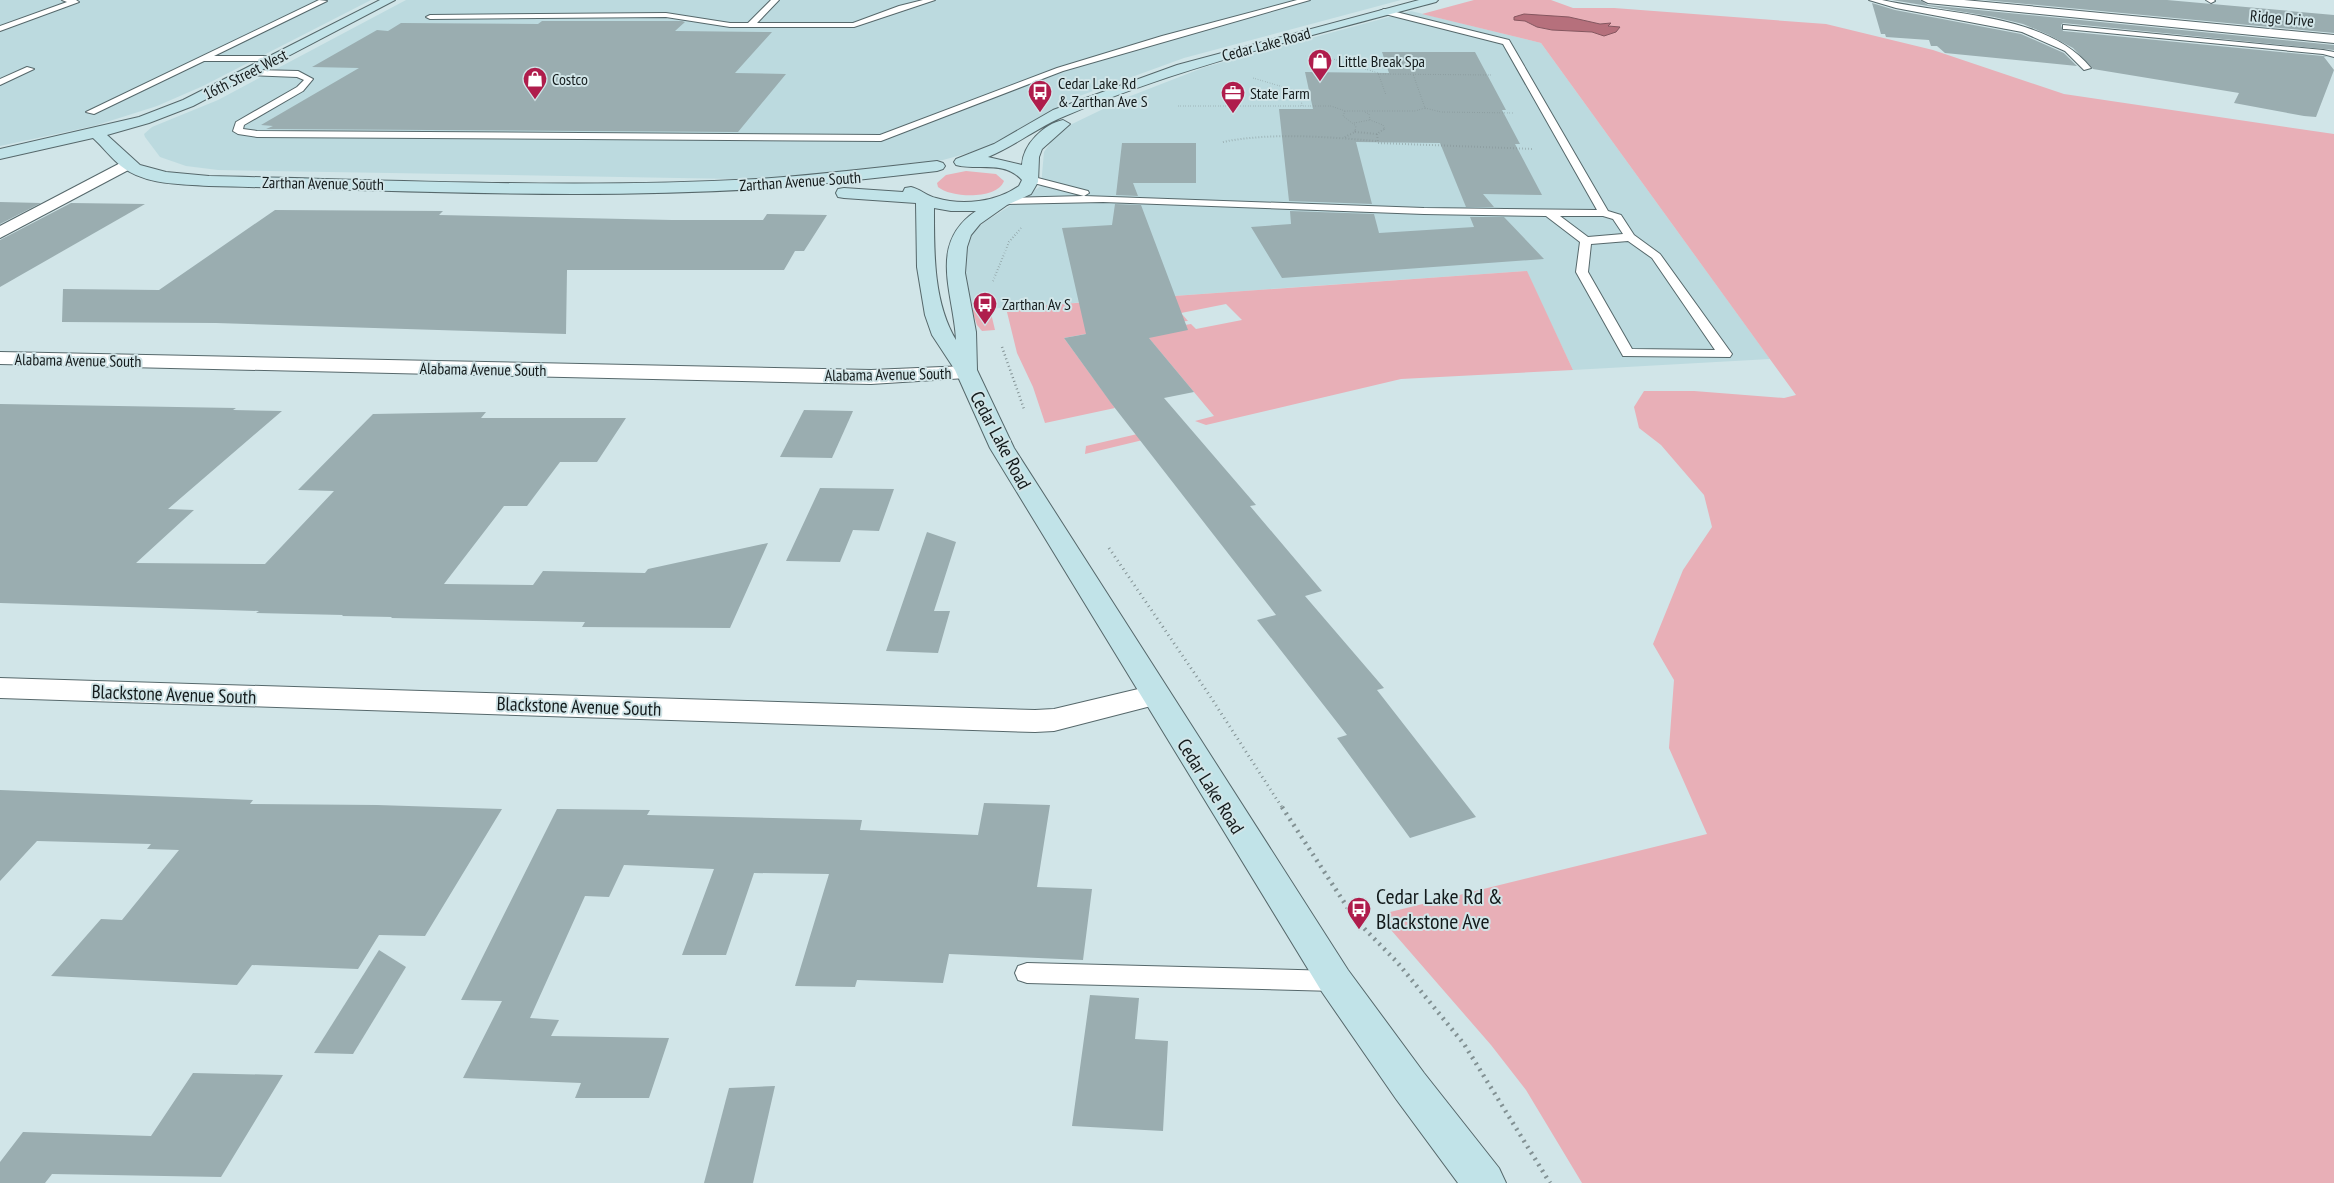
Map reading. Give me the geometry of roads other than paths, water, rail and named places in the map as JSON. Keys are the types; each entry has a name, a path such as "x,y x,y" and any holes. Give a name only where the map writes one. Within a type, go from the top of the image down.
{"street":[{"name":"16th Street West","path":"96,134 144,120 188,103 388,0"},
{"name":"Cedar Lake Road","path":"962,162 999,147 1058,113 1224,55 1384,11 1432,0"},
{"name":"Ridge Drive","path":"1928,0 2334,39"},
{"name":"Cedar Lake Road","path":"966,372 965,325 955,273 955,256 960,241 971,223 1003,201 1025,190 1030,183 1032,153 1050,132 1120,92"},
{"path":"0,154 96,134"},
{"name":"Zarthan Avenue South","path":"96,134 108,142 128,164 152,174 209,181 662,188 850,178 937,166"},
{"name":"Cedar Lake Road","path":"1003,201 966,206 944,205 922,200 909,190 910,181 920,173 937,166 978,161 1018,168 1026,173 1030,179"},
{"path":"0,233 128,164"},
{"name":"Zarthan Avenue South","path":"662,188 711,193 779,195 871,193 922,200"},
{"name":"Cedar Lake Road","path":"922,200 926,271 940,331 966,372 987,422 1155,695 1335,981 1410,1086 1484,1183"},
{"name":"Alabama Avenue South","path":"0,358 871,377 966,372"},
{"name":"Blackstone Avenue South","path":"0,688 1036,721 1054,720 1155,695"}],"lane":[{"path":"0,30 75,2 66,0"},
{"path":"750,25 775,0"},
{"path":"430,17 666,15 730,25 854,25 931,0"},
{"path":"249,73 298,74 309,79 300,89 239,124 238,131 257,134 881,138 916,127 959,107 1026,81 1095,59 1306,0"},
{"path":"1873,0 2003,25 2026,32 2051,40 2070,50 2087,68"},
{"path":"91,112 323,1"},
{"path":"1384,11 1506,42 1604,212"},
{"path":"2066,27 2334,54"},
{"path":"2169,37 2222,52"},
{"path":"2248,55 2287,48"},
{"path":"202,59 275,59"},
{"path":"0,82 30,69"},
{"path":"1030,179 1103,199"},
{"path":"1003,201 1103,199 1424,211 1604,212 1618,216 1630,237 1656,256 1725,354 1628,353 1582,272 1586,241"},
{"path":"1548,212 1586,241 1630,237"},
{"path":"1026,973 1335,981"}],"place":[{"name":"Little Break Spa","path":"1320,82"},
{"name":"Costco","path":"535,100"},
{"name":"Cedar Lake Rd & Zarthan Ave S","path":"1040,113"},
{"name":"State Farm","path":"1233,114"},
{"name":"Zarthan Av S","path":"985,325"},
{"name":"Cedar Lake Rd & Blackstone Ave","path":"1359,930"}]}
